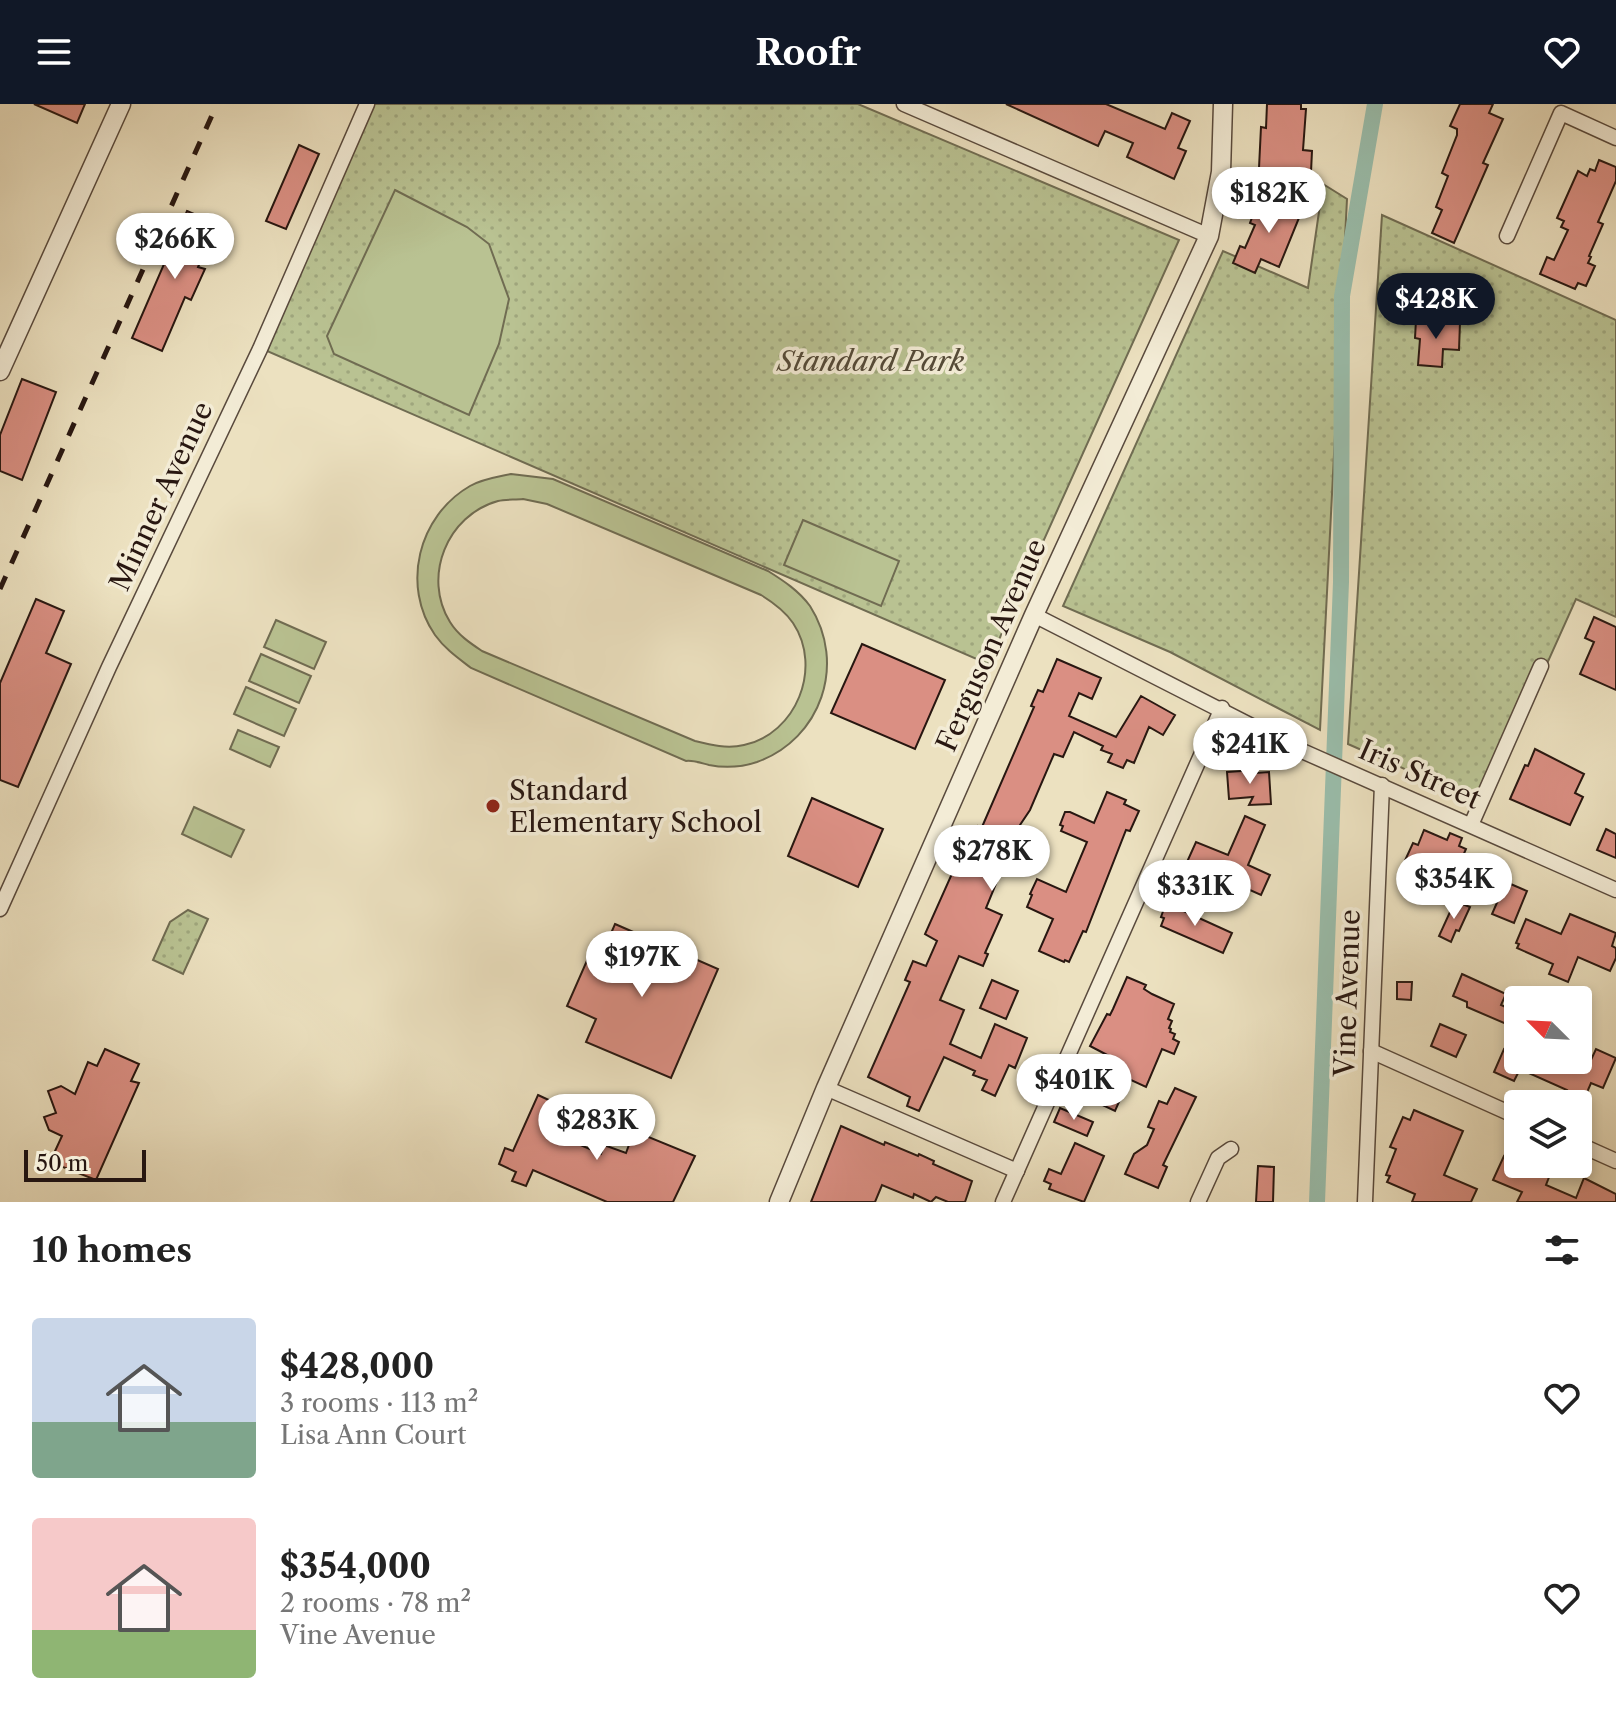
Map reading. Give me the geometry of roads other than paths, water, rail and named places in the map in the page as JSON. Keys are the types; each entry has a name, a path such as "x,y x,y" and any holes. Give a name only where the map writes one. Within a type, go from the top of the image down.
{"street":[{"path":"0,371 121,104"},
{"name":"Minner Avenue","path":"0,909 109,667 260,349 367,104"},
{"path":"904,104 1209,236"},
{"name":"Ferguson Avenue","path":"779,1202 1034,615 1209,236 1221,172 1223,104"},
{"path":"1507,236 1561,113 1616,138"},
{"name":"Iris Street","path":"1034,615 1222,708 1293,747 1616,890"},
{"path":"1471,825 1541,666"},
{"path":"1003,1202 1222,708"},
{"name":"Vine Avenue","path":"1365,1202 1382,785"},
{"path":"1371,1051 1504,1111"},
{"path":"826,1088 1017,1171"},
{"path":"1198,1202 1218,1158 1231,1149"},
{"path":"1592,1150 1616,1161"}],"waterway":[{"path":"1317,1202 1341,582 1342,296 1375,104"}],"railway":[{"path":"0,589 217,104"}],"place":[{"name":"Standard Elementary School","path":"493,806"}],"park label":[{"name":"Standard Park","path":"871,361"}]}
